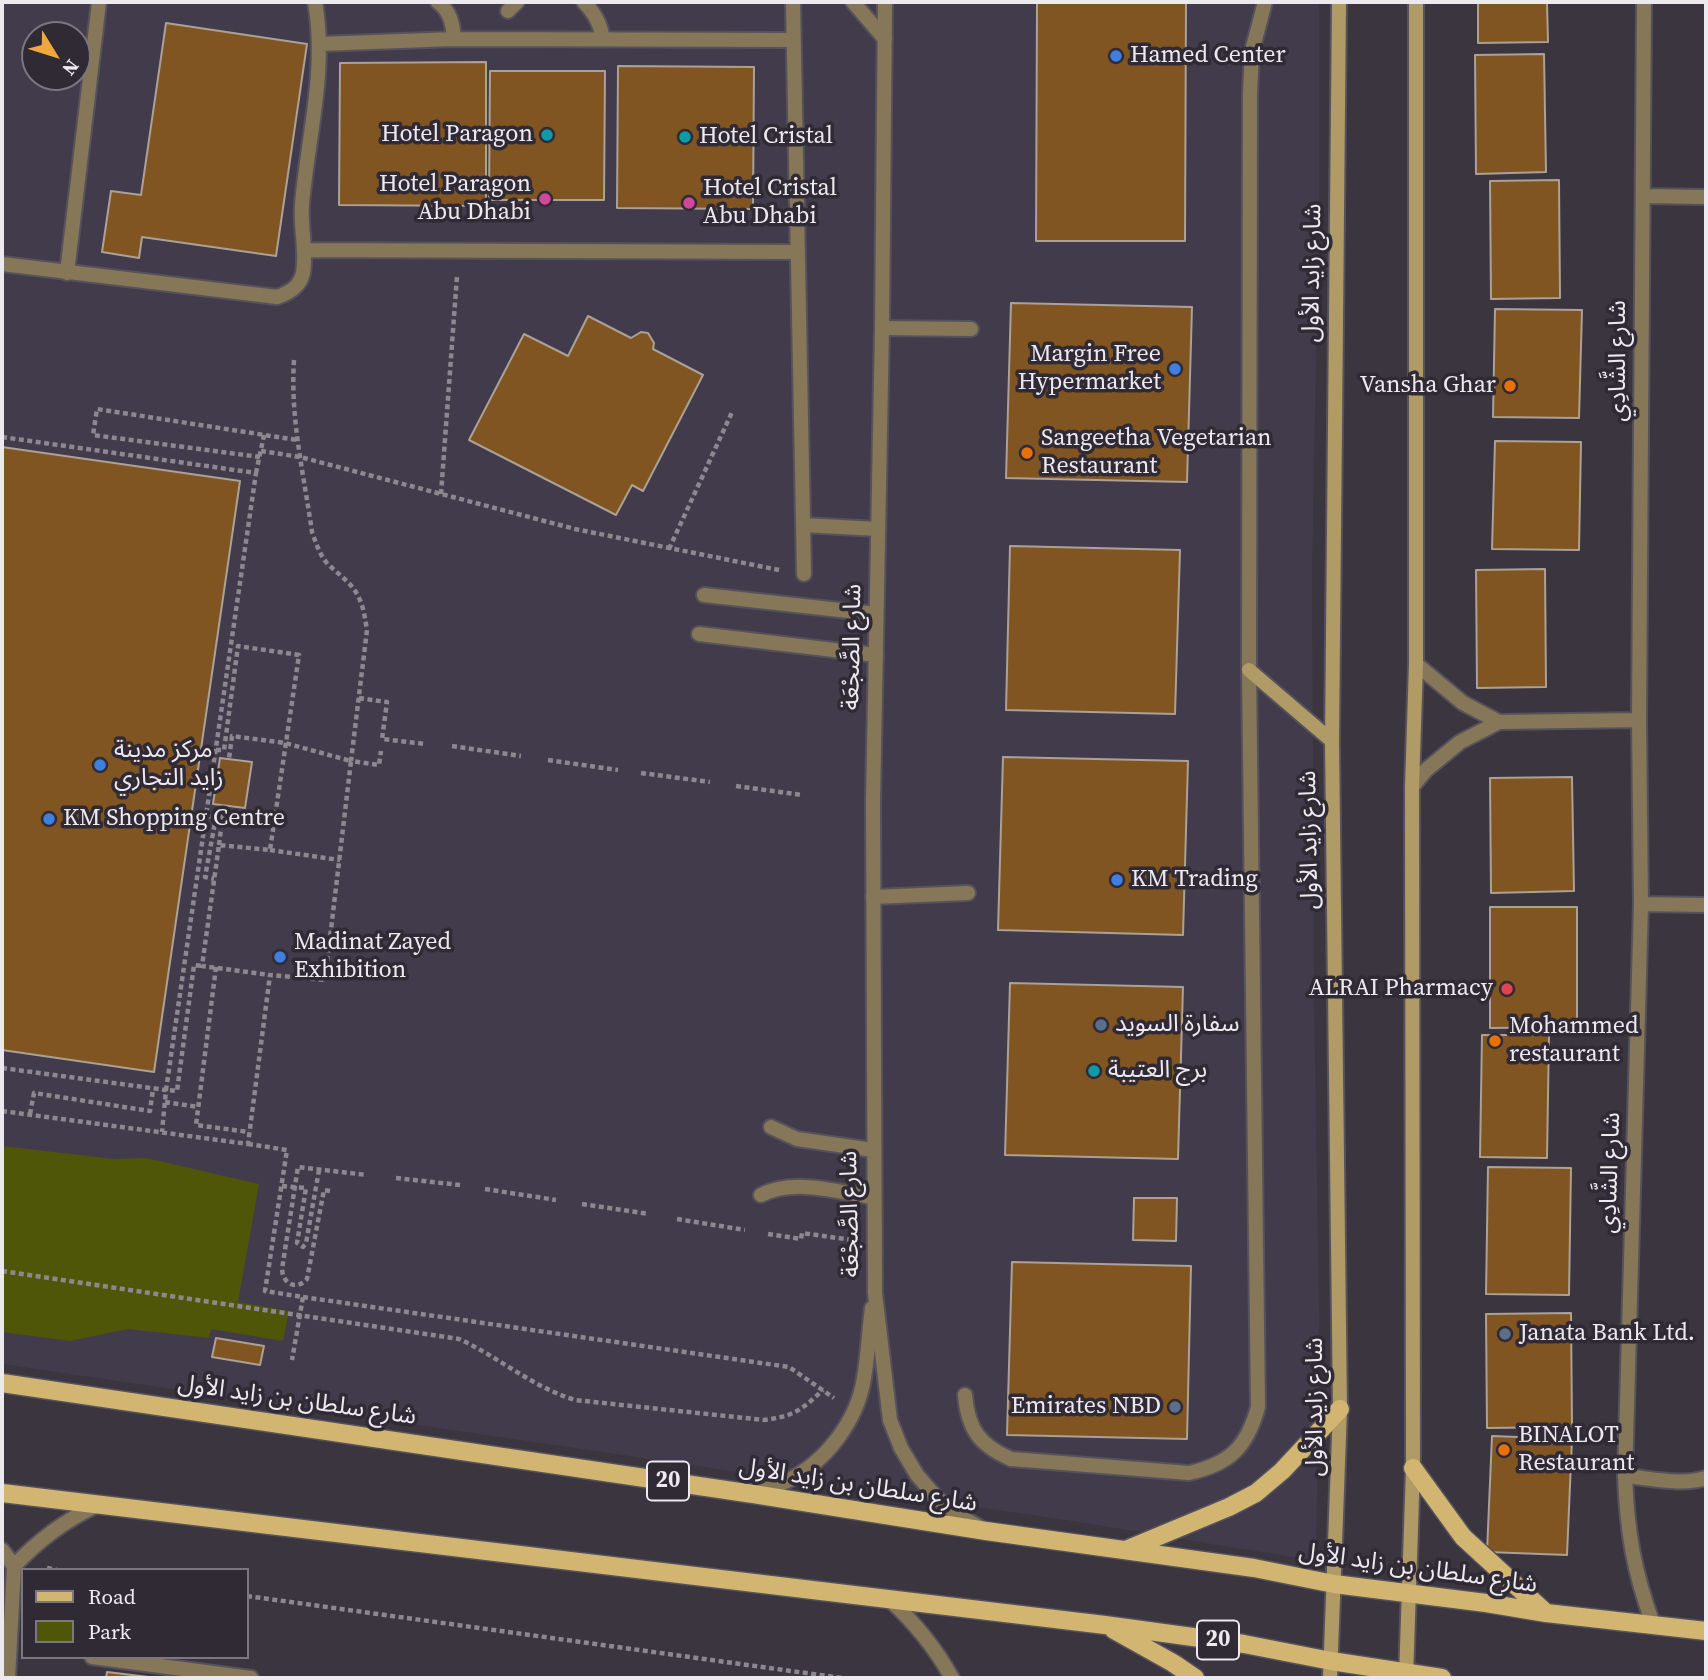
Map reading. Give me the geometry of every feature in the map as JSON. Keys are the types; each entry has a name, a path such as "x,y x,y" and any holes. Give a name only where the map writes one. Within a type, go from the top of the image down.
{"main road":[{"name":"شارع زايد الأول","path":"1330,1670 1340,1409 1332,741 1339,2"},
{"path":"1406,1676 1413,1468 1412,787 1416,664 1416,2"},
{"path":"1249,670 1332,741"},
{"name":"شارع سلطان بن زايد الأول","path":"2,1382 986,1531 1254,1568 1334,1584 1546,1613 1706,1631"},
{"path":"1126,1550 1256,1493 1282,1471 1340,1409"},
{"path":"1413,1468 1463,1537 1546,1613"},
{"name":"20","path":"2,1493 1105,1625 1244,1644 1330,1670 1442,1678"},
{"path":"1105,1625 1195,1678"}],"street":[{"path":"67,272 99,2"},
{"path":"2,264 277,297 298,285 303,274 302,203 319,73 320,44 315,2"},
{"path":"438,2 449,14 454,39"},
{"path":"584,2 597,19 603,39"},
{"path":"793,2 804,574"},
{"path":"853,2 885,39"},
{"name":"شارع الصَّجْعَة","path":"885,2 873,897 874,1293 890,1420 901,1448 917,1475 937,1498 986,1531"},
{"path":"965,1395 972,1427 982,1442 1011,1459 1189,1473 1209,1469 1227,1460 1242,1445 1252,1427 1258,1407 1249,670 1250,93 1252,51 1265,2"},
{"name":"شارع الشَّادِي","path":"1644,2 1639,720 1641,904 1625,1476 1631,1552 1653,1624"},
{"path":"320,44 454,39 793,40"},
{"path":"1643,196 1706,197"},
{"path":"304,250 798,251"},
{"path":"882,328 971,329"},
{"path":"803,525 878,529"},
{"path":"704,595 876,614"},
{"path":"699,634 876,655"},
{"path":"1416,664 1455,697 1499,722"},
{"path":"1412,787 1426,770 1460,743 1499,722 1639,720"},
{"path":"873,897 968,893"},
{"path":"1641,904 1706,905"},
{"path":"771,1127 797,1139 873,1150"},
{"path":"761,1195 792,1186 873,1197"},
{"name":"شارع الصَّجْعَة","path":"753,1494 785,1482 813,1464 837,1441 854,1412 864,1380 874,1293"},
{"path":"1625,1476 1687,1480 1706,1478"},
{"path":"14,1566 38,1542 64,1522 97,1505"},
{"path":"2,1550 14,1566 8,1678"},
{"path":"889,1599 915,1623 936,1650 952,1678"},
{"path":"107,1659 251,1678"}],"path":[{"path":"441,494 459,251"},
{"path":"2,1068 177,1091 194,965 325,980 366,630 365,614 359,598 351,584 327,563 312,532 297,440 292,391 293,360"},
{"path":"297,440 97,409 93,435 300,457 575,528 668,549 804,574"},
{"path":"668,549 733,410"},
{"path":"162,1132 164,1102 256,473 264,435"},
{"path":"2,437 256,473"},
{"path":"216,750 224,750 238,646 299,655 270,850"},
{"path":"359,698 387,702 382,739 426,744"},
{"path":"229,759 232,736 285,743 351,761 379,765 381,751"},
{"path":"452,746 521,756"},
{"path":"548,760 618,770"},
{"path":"641,773 710,782"},
{"path":"736,786 802,795"},
{"path":"202,965 224,805"},
{"path":"206,816 216,817 205,877 214,879"},
{"path":"219,845 340,860"},
{"path":"216,967 196,1125 249,1132"},
{"path":"248,1143 270,975"},
{"path":"30,1115 34,1093 150,1111 153,1089"},
{"path":"164,1102 198,1107"},
{"path":"2,1111 288,1150 265,1291 789,1367 854,1412"},
{"path":"330,1191 324,1190 307,1279 296,1286 288,1283 283,1277 282,1269 298,1167 368,1175"},
{"path":"282,1186 306,1188 297,1243 303,1247 306,1243 318,1170"},
{"path":"396,1178 460,1185"},
{"path":"485,1189 556,1200"},
{"path":"582,1204 649,1214"},
{"path":"677,1219 745,1230"},
{"path":"768,1234 801,1239 802,1233 837,1238"},
{"path":"2,1271 459,1339 554,1394 575,1400 764,1420 789,1416 805,1407 823,1390"},
{"path":"292,1360 303,1297"},
{"path":"248,1596 842,1678"}],"shaded area":[{"path":"2,2 1319,2 1319,194 1312,572 1319,1318 1316,1561 1066,1520 2,1364"}],"green space":[{"path":"2,1146 114,1159 146,1158 259,1184 238,1302 289,1311 283,1341 211,1329 209,1338 128,1329 70,1341 2,1332"}],"building":[{"path":"1037,2 1186,2 1185,241 1036,241"},
{"path":"1478,2 1547,2 1548,42 1478,43"},
{"path":"166,23 307,44 276,256 142,237 139,258 102,252 111,191 141,195"},
{"path":"1544,54 1546,172 1476,174 1475,55"},
{"path":"486,62 486,206 339,205 340,63"},
{"name":"Hotel Cristal","path":"618,66 754,67 753,209 617,208"},
{"name":"Hotel Paragon","path":"490,71 605,71 604,200 489,200"},
{"path":"1559,180 1560,298 1491,299 1490,181"},
{"path":"1011,303 1192,307 1187,482 1006,478"},
{"path":"1495,309 1582,310 1579,418 1493,417"},
{"path":"588,316 631,338 641,332 648,333 654,343 653,349 703,375 643,491 632,485 616,515 469,440 524,334 568,356"},
{"path":"1495,441 1581,442 1579,550 1492,549"},
{"name":"مركز مدينة زايد التجاري","path":"2,447 240,481 154,1072 2,1050"},
{"path":"1010,546 1180,550 1175,714 1006,710"},
{"path":"1545,569 1546,687 1477,688 1476,570"},
{"path":"1003,757 1188,761 1183,935 998,930"},
{"path":"220,758 252,762 245,808 213,804"},
{"path":"1572,777 1574,891 1491,893 1490,778"},
{"path":"1490,907 1577,907 1577,1027 1490,1028"},
{"name":"برج العتيبة","path":"1010,983 1183,987 1178,1159 1005,1155"},
{"path":"1482,1035 1549,1035 1547,1158 1480,1157"},
{"path":"1488,1167 1571,1168 1569,1295 1486,1294"},
{"path":"1134,1198 1177,1198 1176,1241 1133,1240"},
{"path":"1012,1262 1191,1266 1187,1439 1007,1435"},
{"path":"1571,1313 1572,1427 1487,1428 1486,1314"},
{"path":"216,1338 264,1346 260,1365 212,1357"},
{"path":"1492,1436 1572,1439 1567,1555 1487,1552"},
{"path":"107,1672 157,1678 106,1678"}],"place":[{"name":"Hamed Center","path":"1116,56"},
{"name":"Hotel Paragon","path":"547,135"},
{"name":"Hotel Cristal","path":"685,137"},
{"name":"Hotel Paragon Abu Dhabi","path":"545,199"},
{"name":"Hotel Cristal Abu Dhabi","path":"689,203"},
{"name":"Margin Free Hypermarket","path":"1175,369"},
{"name":"Vansha Ghar","path":"1510,386"},
{"name":"Sangeetha Vegetarian Restaurant","path":"1027,453"},
{"name":"مركز مدينة زايد التجاري","path":"100,765"},
{"name":"KM Shopping Centre","path":"49,819"},
{"name":"KM Trading","path":"1117,880"},
{"name":"Madinat Zayed Exhibition","path":"280,957"},
{"name":"ALRAI Pharmacy","path":"1507,989"},
{"name":"سفارة السويد","path":"1101,1025"},
{"name":"Mohammed restaurant","path":"1495,1041"},
{"name":"برج العتيبة","path":"1094,1071"},
{"name":"Janata Bank Ltd.","path":"1505,1334"},
{"name":"Emirates NBD","path":"1175,1407"},
{"name":"BINALOT Restaurant","path":"1504,1450"}]}
